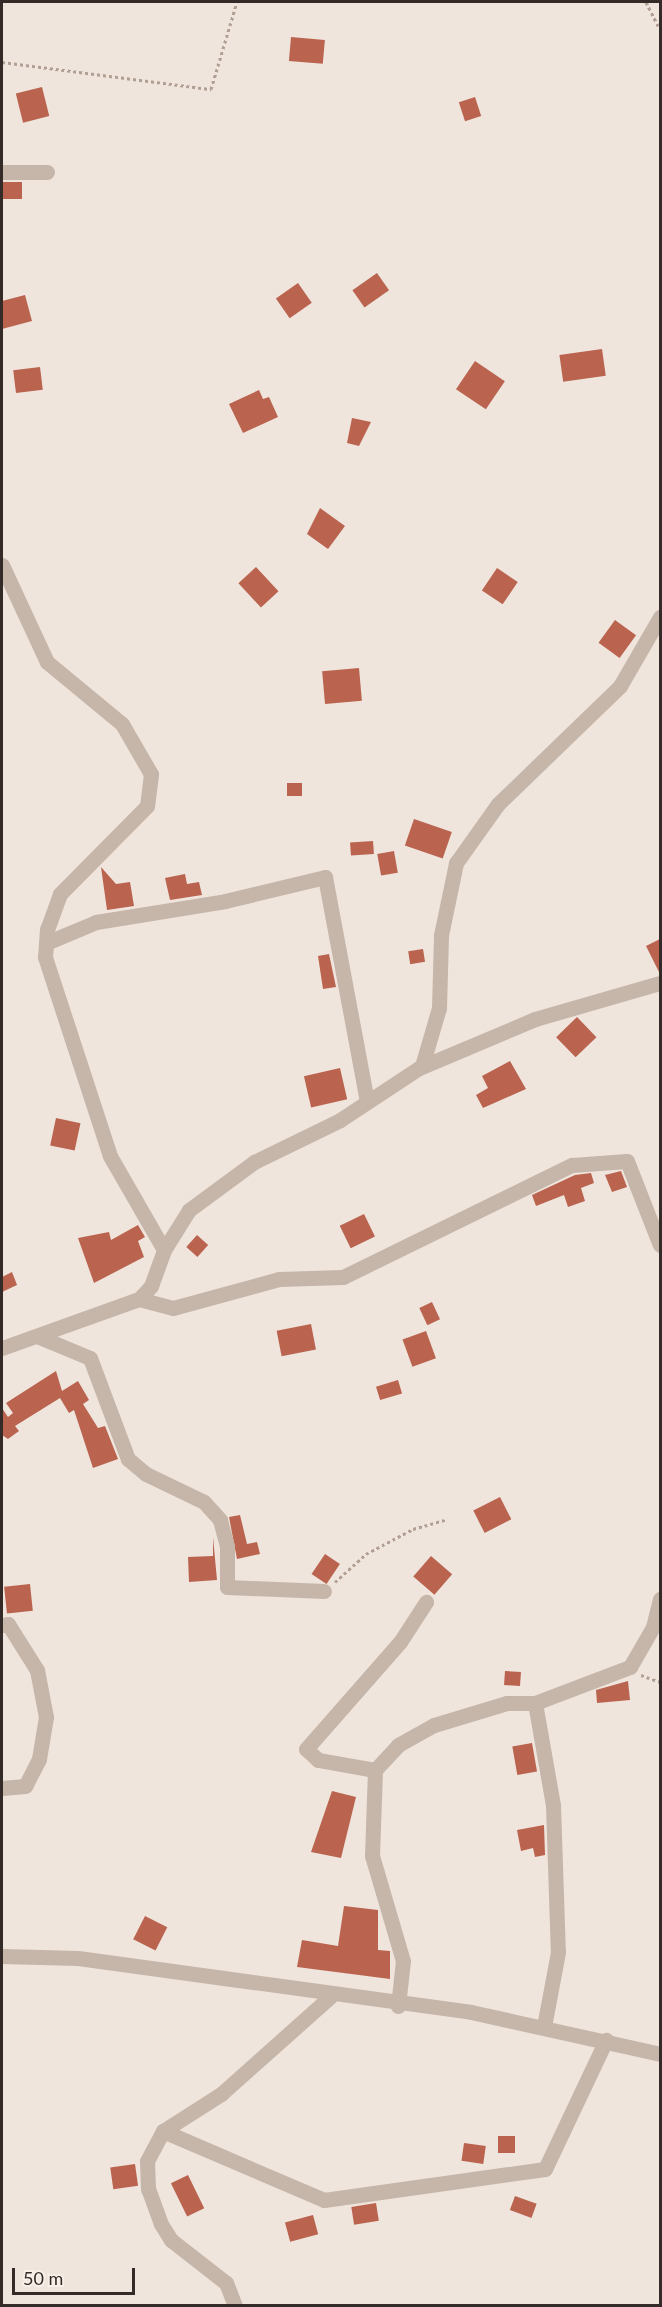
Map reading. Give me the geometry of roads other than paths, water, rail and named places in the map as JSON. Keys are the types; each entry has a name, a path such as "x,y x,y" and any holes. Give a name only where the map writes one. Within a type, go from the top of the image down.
{"street":[{"path":"2,172 47,172"},
{"path":"2,565 47,663 122,724 151,774 147,806 60,894 46,943 45,957 110,1156 164,1250"},
{"path":"422,1066 439,1008 441,935 456,863 498,804 620,686 660,618"},
{"path":"46,943 96,922 225,901 325,877 367,1102"},
{"path":"2,1348 139,1299 151,1287 164,1250 189,1210 245,1169 367,1102 422,1066 535,1019 660,983"},
{"path":"139,1299 173,1308 279,1280 344,1276 572,1165 627,1161 660,1245"},
{"path":"37,1336 90,1358 129,1459 146,1474 204,1502 220,1520 227,1546 227,1587 324,1591"},
{"path":"398,2006 403,1961 372,1856 375,1770 398,1744 434,1725 507,1703 535,1703 630,1667 653,1627 660,1599"},
{"path":"375,1770 318,1760 306,1749 400,1642 426,1602"},
{"path":"2,1625 9,1624 37,1670 46,1717 39,1759 25,1786 2,1788"},
{"path":"535,1703 553,1805 558,1952 544,2027"},
{"path":"2,1956 78,1958 398,2006 471,2012 606,2040 660,2054"},
{"path":"235,2306 226,2283 160,2224 148,2189 147,2161 163,2131 220,2094 331,1996"},
{"path":"163,2131 324,2200 545,2169 606,2040"}]}
